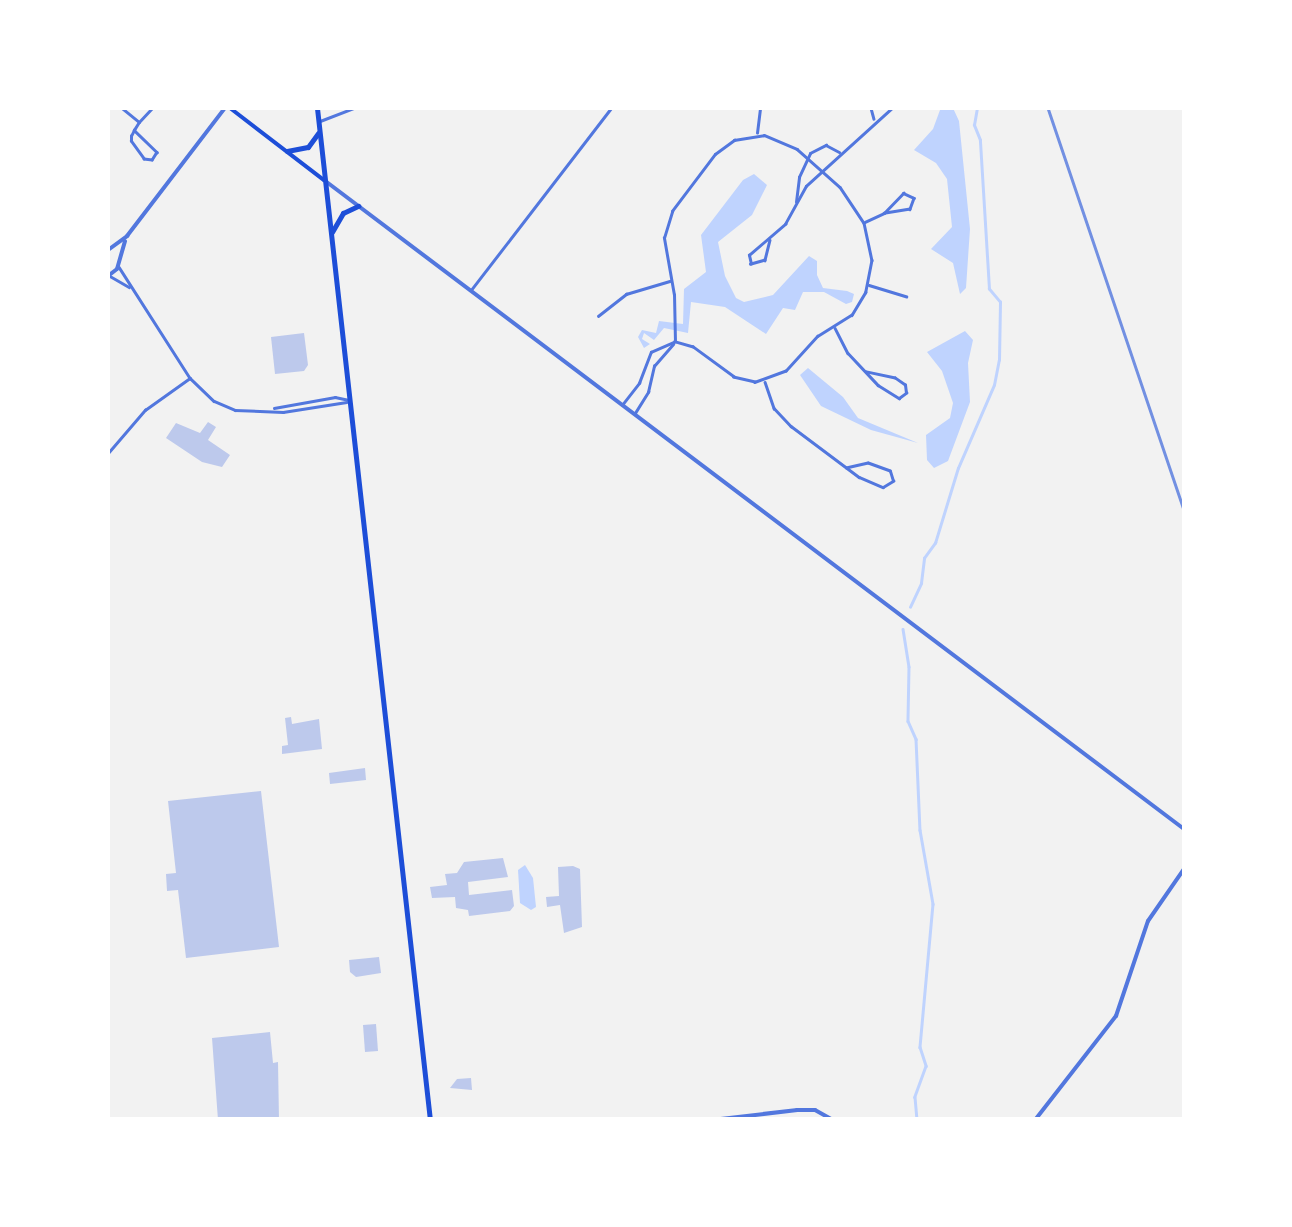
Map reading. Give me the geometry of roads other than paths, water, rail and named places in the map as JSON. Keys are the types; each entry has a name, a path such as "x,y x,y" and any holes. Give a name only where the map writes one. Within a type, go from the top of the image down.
{"highway":[{"path":"317,108 430,1120"},
{"path":"287,151 308,147 319,130"},
{"path":"330,234 343,213 358,206"}],"main road":[{"path":"227,108 324,180"}],"street":[{"path":"122,108 138,122"},
{"path":"134,130 155,148 152,160 144,159 132,144 134,130 138,122 152,108"},
{"path":"227,108 127,236 108,251 190,378 223,406 283,412 350,400"},
{"path":"318,121 354,108"},
{"path":"470,292 611,108"},
{"path":"757,135 760,108"},
{"path":"870,108 875,120"},
{"path":"770,240 766,260 751,264 751,252 770,240 790,217 806,186 892,108"},
{"path":"622,406 639,383 652,352 664,343 693,347 734,377 765,380 786,371 812,342 856,311 868,285 872,260 864,223 824,170 807,156 778,139 757,135 720,148 672,212 664,238 675,342"},
{"path":"796,204 807,156 822,145 840,153"},
{"path":"324,180 1184,829"},
{"path":"864,223 884,212 903,193 914,198 910,209 884,212"},
{"path":"127,236 118,264 108,276 130,288"},
{"path":"598,316 626,294 671,281"},
{"path":"868,285 906,296"},
{"path":"834,327 848,353 867,372 889,394 898,398 906,393 902,382 867,372"},
{"path":"634,414 648,392 658,358 675,342"},
{"path":"108,453 144,410 190,378"},
{"path":"765,380 780,415 847,468 883,488 892,480 890,471 868,463 847,468"},
{"path":"273,409 283,404 335,397 350,400"},
{"path":"108,510 108,552"},
{"path":"1035,1120 1116,1016 1148,921 1184,869"},
{"path":"712,1120 815,1110 832,1120"}],"water":[{"path":"953,108 959,121 970,229 966,288 960,294 953,263 931,249 952,227 947,179 936,163 914,150 933,129 940,110"},
{"path":"754,174 767,185 752,215 718,242 725,276 736,298 744,302 773,295 809,256 817,261 817,275 823,288 854,294 852,302 846,304 824,292 803,292 795,310 783,308 766,334 725,307 691,302 688,333 664,328 654,340 644,333 642,339 650,344 644,348 638,337 642,330 656,333 659,321 683,324 684,289 706,272 701,235 743,180"},
{"path":"965,331 973,340 968,363 970,402 948,461 934,468 927,460 926,435 950,418 953,403 942,371 927,352"},
{"path":"808,368 843,397 858,418 918,443 871,430 821,406 800,375"},
{"path":"525,865 533,878 536,907 531,910 520,903 518,870"}],"waterway":[{"path":"910,607 958,468 994,385 999,360 1000,302 989,289 980,140 974,125 977,108"},
{"path":"903,629 909,667 908,721 916,739 920,830 933,904 920,1047 926,1066 915,1097 917,1120"}],"railway":[{"path":"1048,108 1184,510"}]}
